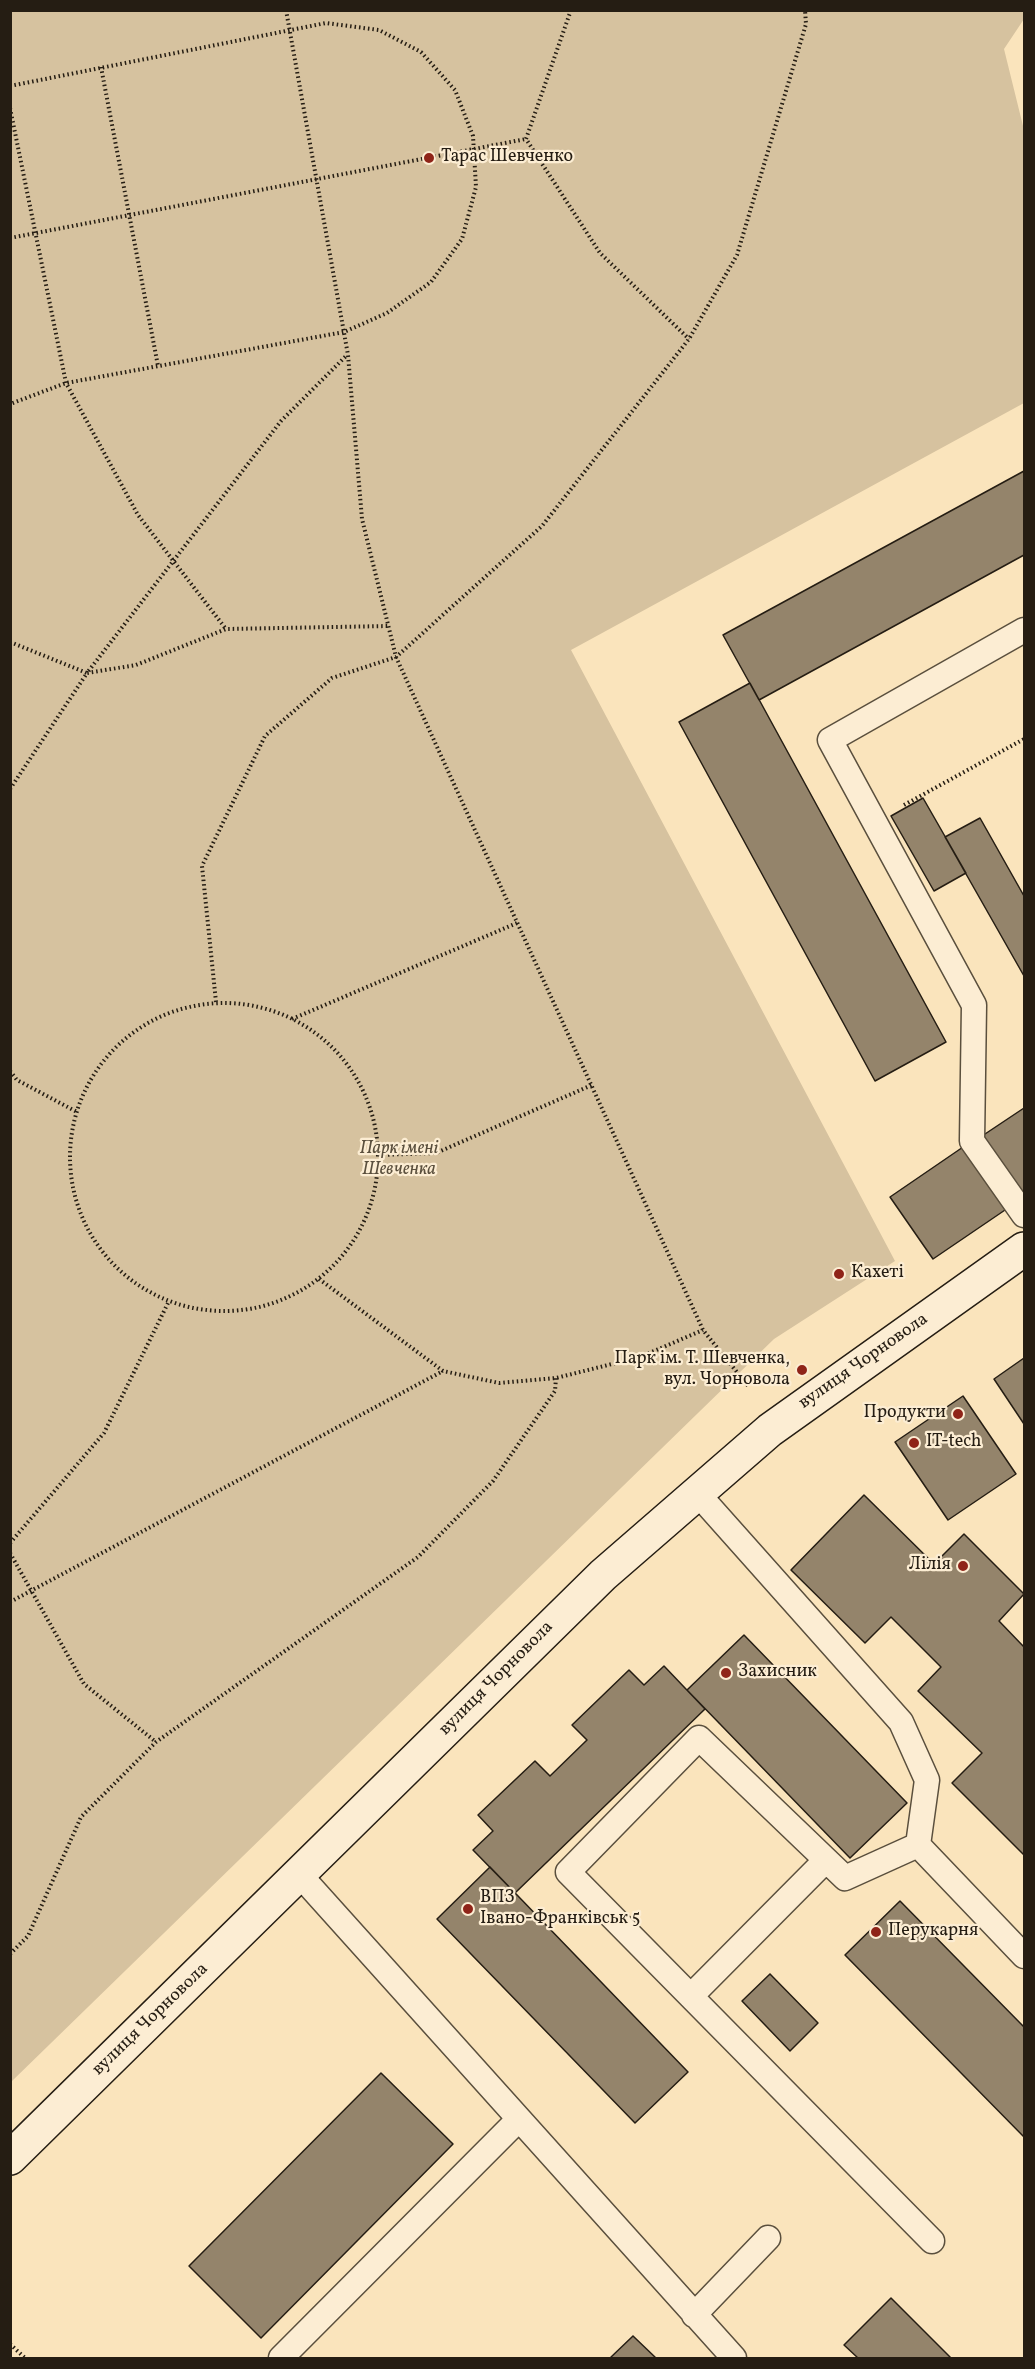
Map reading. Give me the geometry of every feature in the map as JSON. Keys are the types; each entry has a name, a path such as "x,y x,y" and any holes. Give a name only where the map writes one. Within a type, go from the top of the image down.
{"main road":[{"name":"вулиця Чорновола","path":"10,2158 603,1575 770,1430 1024,1248"}],"lane":[{"path":"1024,630 830,740 974,1005 972,1141 1024,1215"},
{"path":"698,1494 901,1722 927,1780 918,1845"},
{"path":"918,1845 845,1878 699,1738 568,1872 932,2241"},
{"path":"918,1845 1024,1956"},
{"path":"691,1996 826,1860"},
{"path":"299,1874 518,2120 579,2182 612,2224 734,2358"},
{"path":"281,2358 518,2120"},
{"path":"694,2315 768,2238"}],"path":[{"path":"286,10 348,355 362,519 396,657 703,1330 749,1387"},
{"path":"526,139 572,10"},
{"path":"216,1002 202,866 265,736 332,678 396,657 542,526 689,339 737,255 806,24 806,10"},
{"path":"10,86 326,23 379,30 421,52 455,90 473,136 476,187 462,238 431,282 387,314 344,332 66,383 10,404"},
{"path":"101,68 158,366"},
{"path":"10,108 66,383 138,515 226,629"},
{"path":"10,238 526,139"},
{"path":"526,139 600,253 689,339"},
{"path":"10,789 87,673 281,420 348,355"},
{"path":"10,642 87,673 136,665 226,629 389,626"},
{"path":"874,821 1024,739"},
{"path":"291,1020 517,923"},
{"path":"216,1002 268,1008 291,1020 316,1032 349,1066 371,1108 379,1155 372,1202 351,1245 319,1280 272,1304 220,1312 169,1301 123,1274 90,1234 71,1184 71,1132 88,1082 120,1041 165,1013 216,1002"},
{"path":"10,1071 17,1080 77,1112"},
{"path":"379,1155 436,1153 592,1085"},
{"path":"319,1280 443,1371 499,1383 556,1378 640,1357 703,1330"},
{"path":"10,1543 104,1433 169,1301"},
{"path":"10,1602 443,1371"},
{"path":"10,1954 28,1936 81,1817 156,1742 418,1557 493,1481 555,1391 556,1378"},
{"path":"10,1553 84,1684 156,1742"},
{"path":"10,2344 25,2358"}],"green space":[{"name":"Парк імені Шевченка","path":"11,10 1024,11 1024,19 1004,49 1024,130 1024,403 571,650 895,1261 774,1339 11,2082"}],"building":[{"path":"1024,471 1024,555 759,700 723,635"},
{"path":"750,683 946,1042 875,1081 679,722"},
{"path":"923,798 966,873 934,891 891,816"},
{"path":"980,818 1024,896 1024,976 945,837"},
{"path":"1024,1108 1024,1193 1021,1195 982,1136"},
{"path":"966,1145 1008,1208 933,1259 890,1197"},
{"path":"1024,1358 1024,1424 994,1379"},
{"path":"963,1396 1016,1474 948,1520 895,1442"},
{"path":"864,1495 934,1564 964,1534 1024,1594 999,1621 1024,1647 1024,1855 952,1783 982,1753 918,1691 941,1667 891,1617 865,1643 791,1570"},
{"path":"744,1635 907,1803 850,1858 687,1690"},
{"path":"664,1666 705,1709 515,1893 473,1850 493,1831 478,1815 535,1761 550,1776 587,1740 572,1725 629,1670 644,1685"},
{"path":"490,1867 688,2072 635,2123 437,1919"},
{"path":"900,1901 1024,2027 1024,2137 845,1955"},
{"path":"770,1974 818,2023 790,2051 742,2001"},
{"path":"381,2073 453,2144 261,2338 189,2266"},
{"path":"891,2298 951,2358 858,2358 844,2345"},
{"path":"633,2336 656,2358 610,2358"}],"place":[{"name":"Тарас Шевченко","path":"429,158"},
{"name":"Кахеті","path":"839,1274"},
{"name":"Парк ім. Т. Шевченка, вул. Чорновола","path":"802,1370"},
{"name":"Продукти","path":"958,1414"},
{"name":"IT-tech","path":"914,1443"},
{"name":"Лілія","path":"963,1566"},
{"name":"Захисник","path":"726,1673"},
{"name":"ВПЗ Івано-Франківськ 5","path":"468,1909"},
{"name":"Перукарня","path":"876,1932"}]}
